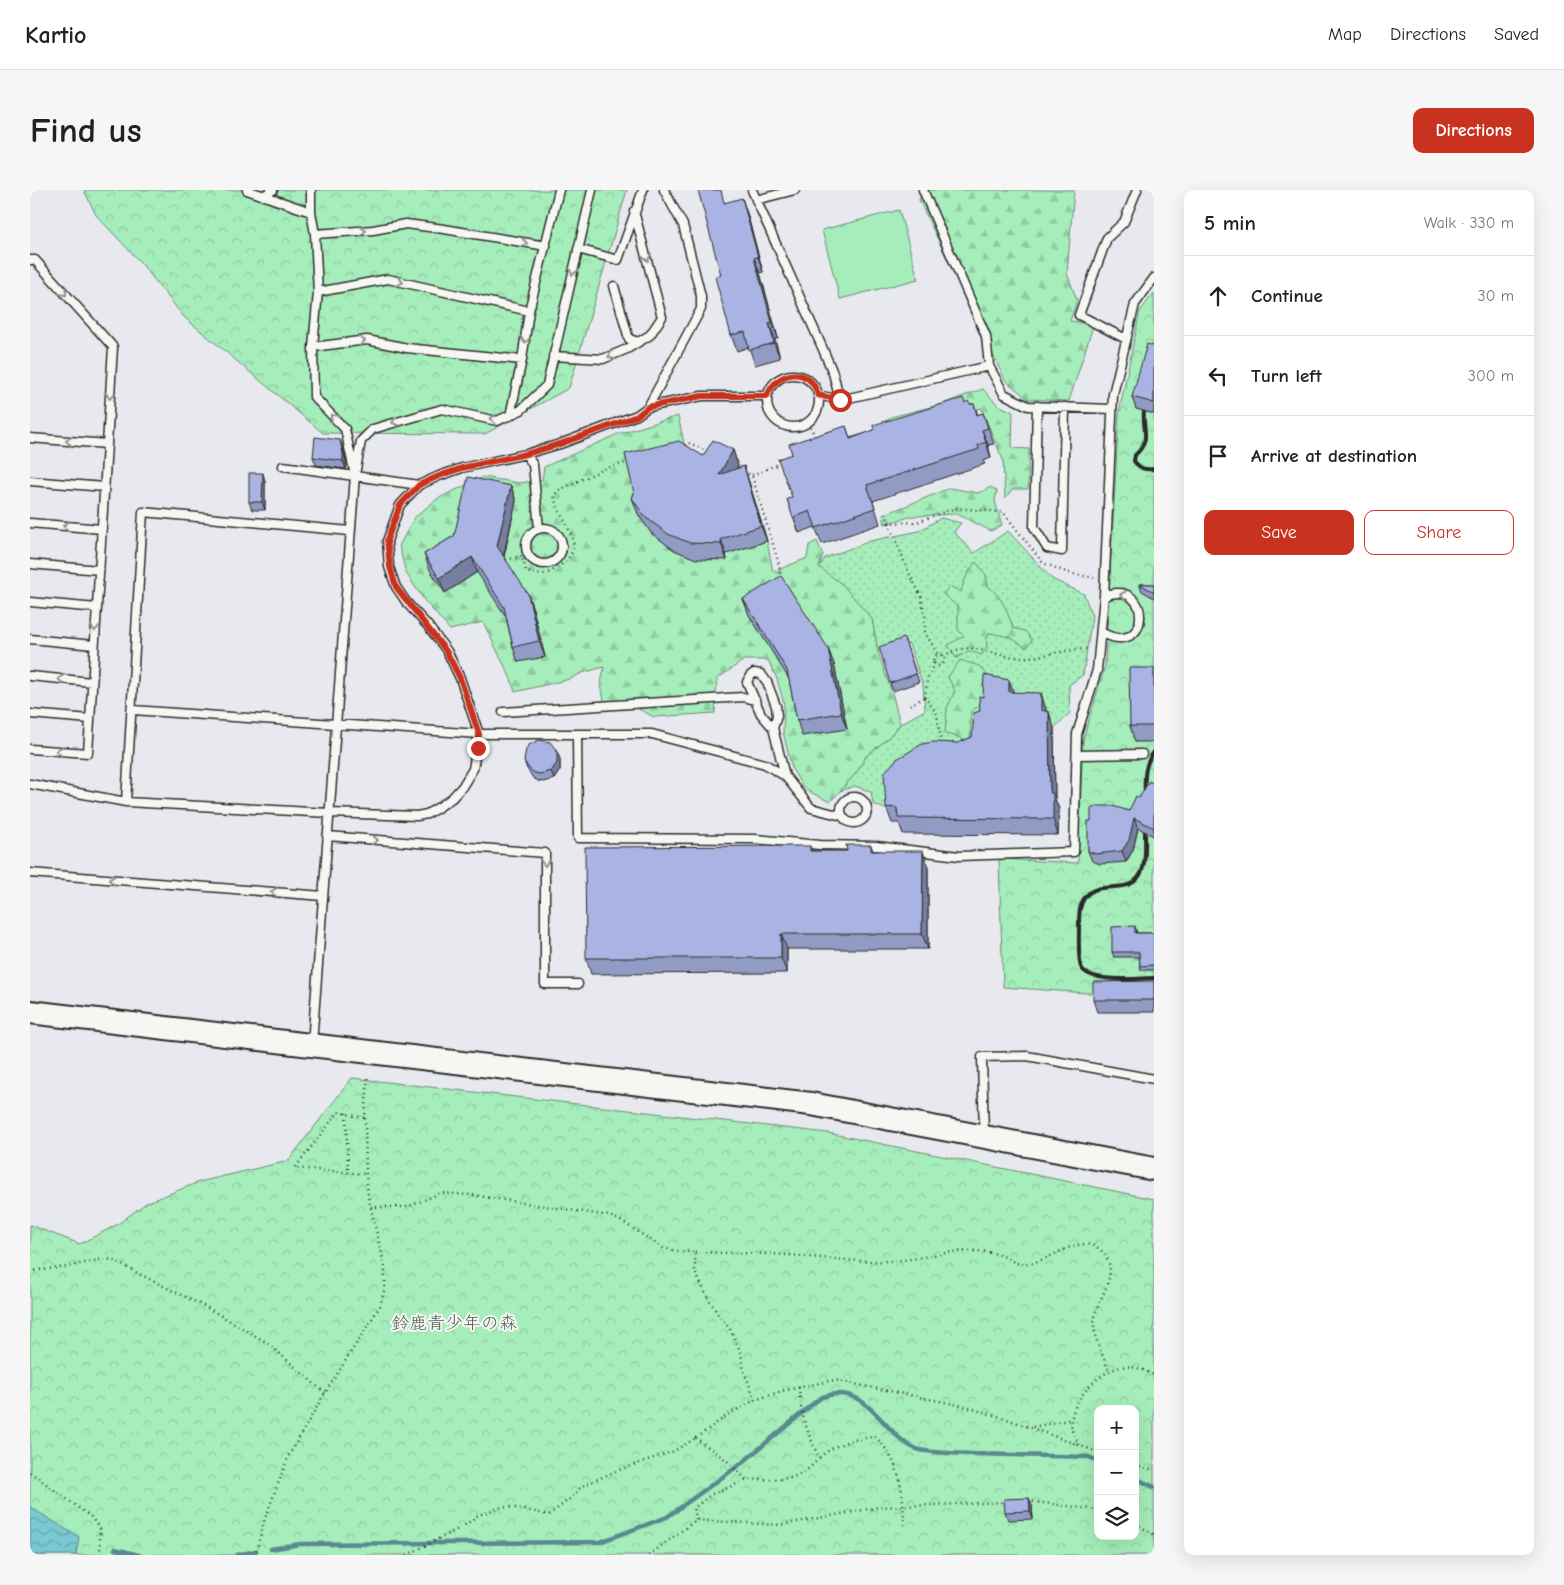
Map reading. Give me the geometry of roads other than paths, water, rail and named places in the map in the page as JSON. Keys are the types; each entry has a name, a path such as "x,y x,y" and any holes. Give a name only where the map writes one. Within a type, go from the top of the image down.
{"street":[{"path":"30,1012 811,1104 1154,1169"}],"lane":[{"path":"247,190 311,212"},
{"path":"263,196 273,190"},
{"path":"311,190 311,212 315,234 318,292 313,347 314,397 344,429 355,475"},
{"path":"510,416 522,360 529,311 559,190"},
{"path":"312,1046 350,532 355,475 361,441 373,429 442,409 496,421 521,410 547,385 592,190"},
{"path":"578,249 618,260 643,190"},
{"path":"30,784 126,802 417,816 427,814 452,798 462,787 473,769 479,734 460,678 446,651 396,587 390,567 387,540 392,524 400,505 419,485 462,468 526,454 560,444 637,416 648,407 701,309 701,296 683,225 664,190"},
{"path":"752,190 822,346 840,400"},
{"path":"756,200 795,190"},
{"path":"923,190 986,336 989,366 1004,394 1028,406 1112,409"},
{"path":"1126,339 1079,315 1107,238 1124,222 1137,190"},
{"path":"553,356 603,359 627,349 650,335 662,317 634,211"},
{"path":"315,234 373,230 406,224 546,246"},
{"path":"30,260 35,260 113,347 88,753 30,749"},
{"path":"577,734 578,838 755,840 876,846 959,856 1074,852 1077,734 1097,670 1101,632 1113,394 1135,304 1154,278"},
{"path":"318,292 388,280 529,311"},
{"path":"614,286 628,339 639,342"},
{"path":"313,347 367,340 408,348 522,360"},
{"path":"818,395 840,400 989,366"},
{"path":"792,374 808,380 814,385 818,395 818,409 814,417 808,422 792,427 776,420 770,414 767,405 767,396 770,388 783,376 792,374"},
{"path":"648,407 702,396 767,396"},
{"path":"1037,406 1034,527 1046,548 1062,551 1065,407"},
{"path":"30,438 107,444"},
{"path":"526,454 533,465 538,529"},
{"path":"283,466 419,485"},
{"path":"30,481 104,487"},
{"path":"126,802 142,512 350,532"},
{"path":"30,523 102,529"},
{"path":"538,529 550,529 561,541 562,547 558,557 548,563 542,564 531,559 526,548 529,536 538,529"},
{"path":"30,564 99,570"},
{"path":"1101,632 1118,639 1126,638 1133,635 1142,622 1142,614 1137,600 1124,593 1116,592 1104,596"},
{"path":"30,602 96,608"},
{"path":"30,639 94,645"},
{"path":"773,728 777,716 768,682 761,674 754,673 750,676 748,682 761,714 773,728 785,776"},
{"path":"30,676 92,682"},
{"path":"503,712 743,697 755,700"},
{"path":"132,710 479,734 652,734 765,764 785,776 811,808 842,816"},
{"path":"30,714 90,719"},
{"path":"1077,755 1142,754"},
{"path":"327,836 544,853 545,984 578,984"},
{"path":"30,873 323,896"},
{"path":"984,1136 982,1057 1027,1056 1154,1079"}],"water":[{"path":"30,1507 79,1537 76,1555 30,1555"}],"waterway":[{"path":"271,1549 300,1544 600,1542 667,1517 742,1463 820,1398 836,1394 849,1396 861,1401 902,1440 920,1450 952,1453 1089,1457 1094,1459"},
{"path":"1139,1480 1154,1487"},
{"path":"115,1549 139,1555"},
{"path":"237,1555 256,1551"}],"railway":[{"path":"1144,411 1145,439 1140,450 1135,455 1134,461 1138,466 1154,469"},
{"path":"1145,801 1146,769 1154,752"},
{"path":"1145,819 1145,856 1140,875 1129,885 1102,888 1089,893 1085,897 1079,915 1079,954 1081,967 1094,976 1114,979 1154,978"}],"park label":[{"name":"鈴鹿青少年の森","path":"454,1323"}]}
